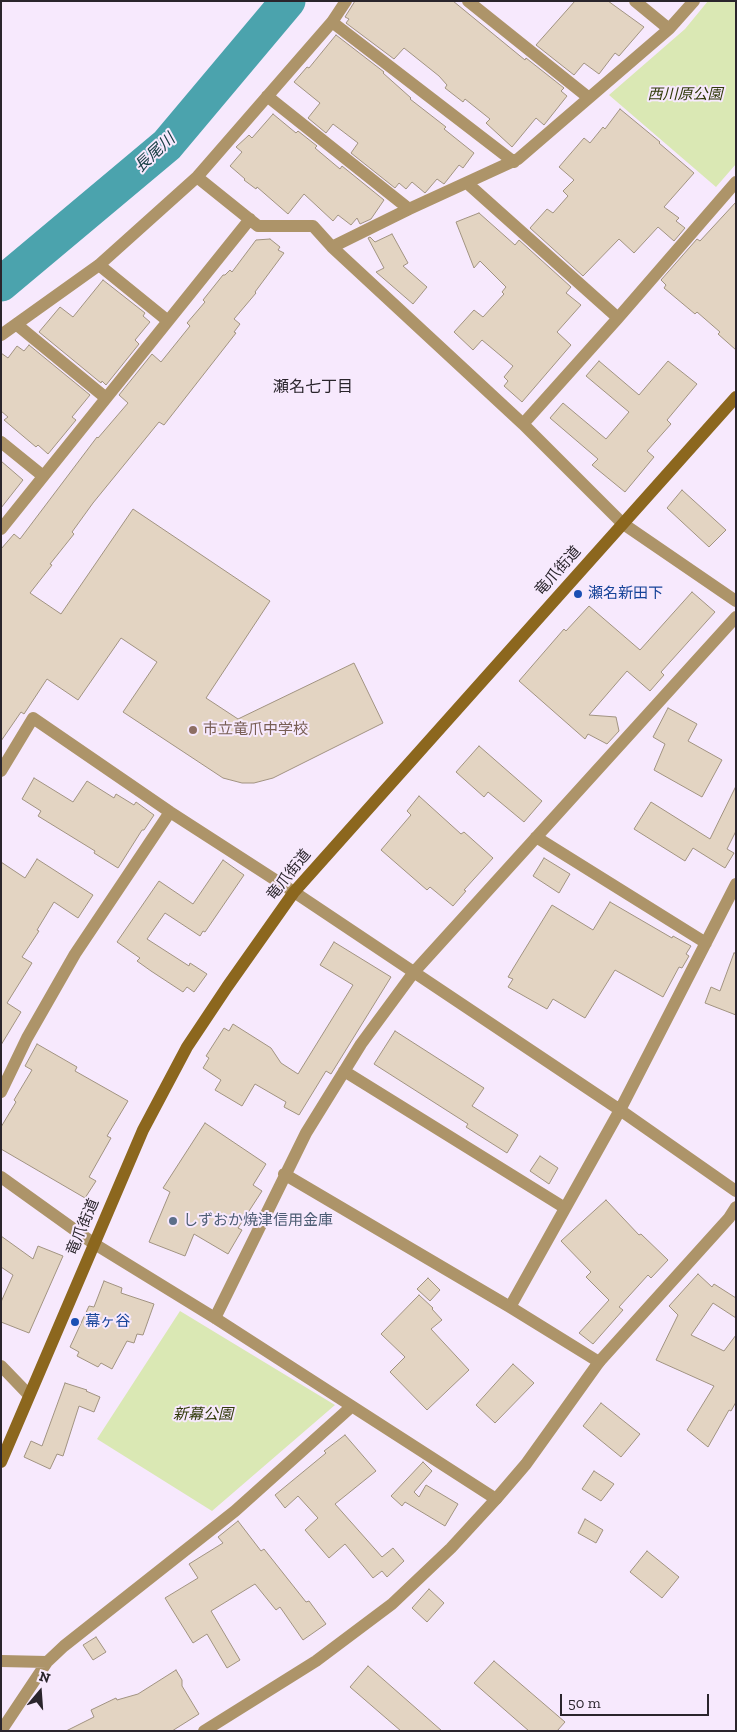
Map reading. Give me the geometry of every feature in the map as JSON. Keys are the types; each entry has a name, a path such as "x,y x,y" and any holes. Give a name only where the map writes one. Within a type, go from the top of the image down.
{"main road":[{"name":"竜爪街道","path":"1,1462 93,1243 143,1130 188,1048 227,987 294,892 736,397"}],"street":[{"path":"1,335 99,265 197,177 332,22 346,1"},
{"path":"468,1 589,98"},
{"path":"635,1 669,29"},
{"path":"332,248 410,209 514,162 669,29 694,1"},
{"path":"332,22 514,162"},
{"path":"266,96 410,209"},
{"path":"197,177 258,226 314,226 332,248 523,424 622,523 736,600"},
{"path":"523,424 736,182"},
{"path":"467,183 618,318"},
{"path":"1,529 250,219"},
{"path":"99,265 168,321"},
{"path":"16,324 106,398"},
{"path":"1,442 43,476"},
{"path":"215,1318 284,1174 306,1133 361,1044 414,972 736,617"},
{"path":"1,771 33,718 170,812 294,892 620,1110 736,1190"},
{"path":"1,1092 27,1038 76,954 170,812"},
{"path":"536,837 706,943"},
{"path":"510,1307 620,1110 736,884"},
{"path":"344,1071 565,1208"},
{"path":"284,1174 510,1307 599,1362"},
{"path":"1,1177 93,1243 215,1318 496,1500"},
{"path":"204,1731 316,1661 392,1604 451,1548 496,1500 526,1464 599,1362 729,1218 736,1207"},
{"path":"1,1366 29,1396"},
{"path":"1,1731 47,1662 64,1646 235,1511 351,1407"},
{"path":"1,1661 47,1662"}],"green space":[{"name":"西川原公園","path":"708,1 736,1 736,164 716,187 609,95 685,29"},
{"name":"新幕公園","path":"180,1311 335,1405 212,1511 97,1439"}],"building":[{"path":"355,1 453,1 525,60 526,58 564,88 561,91 567,96 544,125 536,118 512,147 486,123 490,119 465,99 463,102 445,88 447,85 439,76 404,48 394,59 346,23 349,19 345,17"},
{"path":"575,1 608,1 644,27 619,56 615,53 599,74 584,63 574,75 536,45"},
{"path":"336,35 384,72 410,99 446,127 444,129 474,153 463,168 459,165 444,184 437,179 425,193 412,182 406,189 399,183 395,188 351,153 358,143 333,124 326,133 308,118 320,103 294,82 307,67 309,68"},
{"path":"620,109 694,173 664,207 679,218 676,221 685,228 674,241 658,227 634,253 619,239 583,276 530,228 547,209 553,213 568,196 563,191 574,180 559,167 584,138 590,143 603,127 605,129"},
{"path":"273,114 296,133 298,131 317,146 315,148 340,169 342,166 384,200 371,219 360,224 357,218 351,225 338,215 333,221 304,194 288,214 257,187 256,189 244,180 230,166 242,152 236,147 249,135 252,138"},
{"path":"736,202 736,350 718,334 720,332 697,312 695,314 664,288 666,285 661,280 697,239 700,241"},
{"path":"479,213 515,245 519,240 571,287 566,293 581,305 557,332 571,345 522,402 504,386 508,381 504,377 513,366 482,340 473,350 454,332 474,310 483,317 504,294 502,292 506,287 480,261 474,268 456,222"},
{"path":"392,234 408,263 403,266 427,287 413,304 376,272 384,268 368,238 370,237 375,242"},
{"path":"270,239 280,247 278,250 284,253 256,293 234,319 240,324 234,332 236,333 164,425 159,422 93,503 72,532 74,534 30,593 61,614 133,509 270,601 206,698 238,719 354,663 383,723 273,778 254,783 242,783 223,778 123,712 157,662 121,638 78,700 47,679 24,714 21,712 1,741 1,549 14,534 20,539 97,437 128,403 119,395 152,354 161,362 190,326 187,323 205,302 203,300 223,275 230,270 232,272 256,240"},
{"path":"103,280 145,313 143,316 150,322 135,340 139,344 106,385 102,381 101,383 39,332 60,307 73,317"},
{"path":"29,345 90,395 72,417 76,420 48,454 38,445 36,447 4,420 8,417 1,411 1,353 8,358 17,346 24,351"},
{"path":"599,361 639,395 668,361 697,384 667,420 671,424 647,451 654,457 625,492 592,465 598,459 550,418 563,403 606,439 629,412 586,376"},
{"path":"1,461 23,480 1,508"},
{"path":"682,490 726,530 709,547 667,508"},
{"path":"692,592 715,612 661,672 664,675 650,691 627,671 589,715 616,717 619,731 607,744 588,734 585,739 519,681 564,629 566,631 589,606 640,650"},
{"path":"668,708 697,724 688,741 722,760 702,797 654,770 665,744 653,737"},
{"path":"479,746 542,801 524,822 488,792 484,797 456,772"},
{"path":"34,778 73,802 87,781 114,798 116,794 134,805 136,802 154,815 118,868 94,853 95,851 38,816 41,811 22,799"},
{"path":"736,786 736,831 727,849 734,853 725,868 693,848 685,861 634,829 651,802 710,839"},
{"path":"419,796 461,834 464,832 493,858 464,890 466,891 453,906 430,887 427,890 381,850 411,815 407,811"},
{"path":"544,858 570,874 559,893 533,876"},
{"path":"37,859 93,895 78,918 54,902 37,930 39,931 22,957 32,963 7,1003 21,1012 1,1045 1,862 25,878"},
{"path":"223,860 244,875 205,932 203,931 200,936 165,913 147,939 189,966 190,963 207,974 194,992 187,987 183,992 137,961 140,958 117,942 159,881 193,904"},
{"path":"610,902 672,938 673,936 691,946 686,954 689,956 682,968 679,967 663,997 615,970 585,1018 553,999 547,1009 508,987 513,979 508,977 552,905 593,930"},
{"path":"334,942 391,977 331,1074 326,1071 299,1115 284,1107 286,1102 255,1084 242,1106 215,1090 221,1080 203,1068 209,1058 206,1056 224,1028 229,1031 233,1024 271,1048 281,1063 298,1074 353,985 320,965"},
{"path":"734,953 736,953 736,1015 705,1003 711,987 720,991"},
{"path":"395,1031 484,1088 472,1106 518,1135 507,1153 466,1127 468,1124 374,1064"},
{"path":"37,1044 77,1067 75,1071 128,1101 107,1136 111,1138 89,1177 96,1181 85,1198 1,1149 1,1127 32,1070 25,1066"},
{"path":"205,1123 266,1164 253,1185 262,1191 238,1228 242,1230 228,1254 194,1234 185,1256 149,1242 170,1192 163,1188"},
{"path":"540,1156 558,1168 549,1184 530,1171"},
{"path":"606,1200 639,1235 641,1234 668,1260 651,1278 648,1275 619,1307 623,1310 593,1344 579,1333 609,1300 586,1277 591,1272 561,1241"},
{"path":"1,1236 33,1259 38,1246 63,1256 29,1333 1,1322 1,1302 13,1275 1,1267"},
{"path":"698,1274 712,1287 714,1284 736,1298 736,1318 713,1303 691,1335 724,1351 736,1335 736,1402 731,1411 729,1410 708,1447 687,1430 714,1386 656,1360 678,1315 669,1306"},
{"path":"428,1278 440,1290 430,1301 417,1289"},
{"path":"104,1281 122,1288 121,1293 154,1304 143,1335 137,1334 134,1343 127,1341 112,1369 101,1363 98,1367 77,1356 79,1352 70,1347 89,1306 94,1307"},
{"path":"419,1295 433,1308 442,1320 431,1329 469,1370 427,1410 390,1372 405,1357 381,1334"},
{"path":"513,1364 534,1383 495,1423 476,1405"},
{"path":"65,1383 87,1390 100,1397 94,1412 79,1406 63,1456 57,1454 50,1469 24,1457 31,1441 42,1446"},
{"path":"601,1403 640,1434 621,1457 583,1426"},
{"path":"345,1435 376,1471 335,1504 382,1557 393,1548 404,1561 387,1577 382,1571 373,1578 345,1544 329,1558 305,1530 318,1518 298,1496 285,1508 275,1495 326,1453 324,1451"},
{"path":"423,1462 432,1471 414,1492 419,1497 426,1485 458,1504 445,1526 405,1502 402,1506 391,1496"},
{"path":"594,1471 614,1484 601,1501 582,1489"},
{"path":"585,1519 603,1530 596,1543 578,1533"},
{"path":"238,1521 261,1551 264,1549 306,1602 309,1601 326,1624 303,1640 280,1607 276,1610 255,1584 211,1611 240,1660 227,1668 207,1634 193,1643 165,1598 198,1578 189,1564 223,1543 218,1537"},
{"path":"647,1551 679,1577 662,1598 630,1572"},
{"path":"429,1589 444,1603 427,1622 412,1608"},
{"path":"96,1637 106,1652 93,1660 83,1645"},
{"path":"494,1661 565,1722 557,1731 529,1731 474,1683"},
{"path":"368,1666 442,1731 401,1731 350,1687"},
{"path":"176,1670 182,1680 182,1686 199,1714 172,1731 66,1731 94,1717 91,1710 116,1698 117,1700 138,1694"}],"waterway":[{"name":"長尾川","path":"1,284 167,145 288,1"}],"place":[{"name":"瀬名新田下","path":"578,594"},
{"name":"市立竜爪中学校","path":"193,730"},
{"name":"しずおか焼津信用金庫","path":"173,1221"},
{"name":"幕ヶ谷","path":"75,1322"}],"district":[{"name":"瀬名七丁目","path":"313,387"}]}
